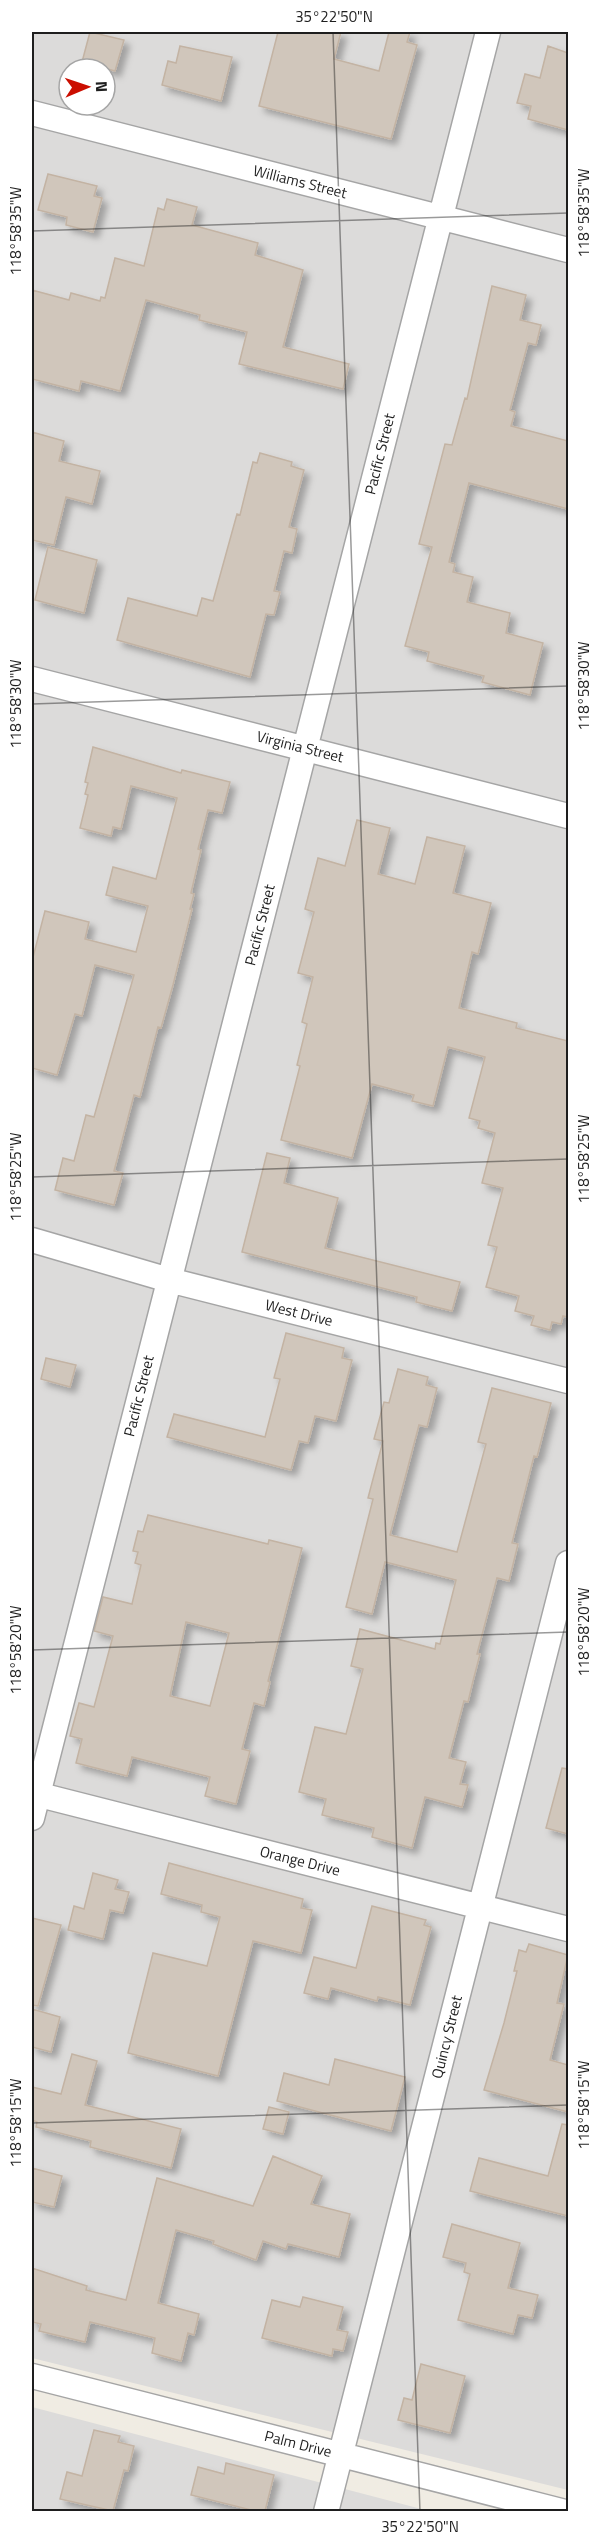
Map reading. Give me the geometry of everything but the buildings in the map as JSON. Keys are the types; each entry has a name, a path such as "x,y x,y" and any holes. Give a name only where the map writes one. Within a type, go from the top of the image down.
{"street":[{"name":"Pacific Street","path":"32,1818 35,1793 169,1280 488,32"},
{"name":"Williams Street","path":"32,113 568,250"},
{"name":"Virginia Street","path":"32,679 568,816"},
{"name":"West Drive","path":"32,1240 169,1280 568,1381"},
{"name":"Quincy Street","path":"326,2511 568,1563"},
{"name":"Orange Drive","path":"35,1793 568,1929"},
{"name":"Palm Drive","path":"32,2376 565,2511"}],"shaded area":[{"path":"32,32 568,32 568,2490 32,2358"},
{"path":"32,2407 429,2511 32,2511"}]}
